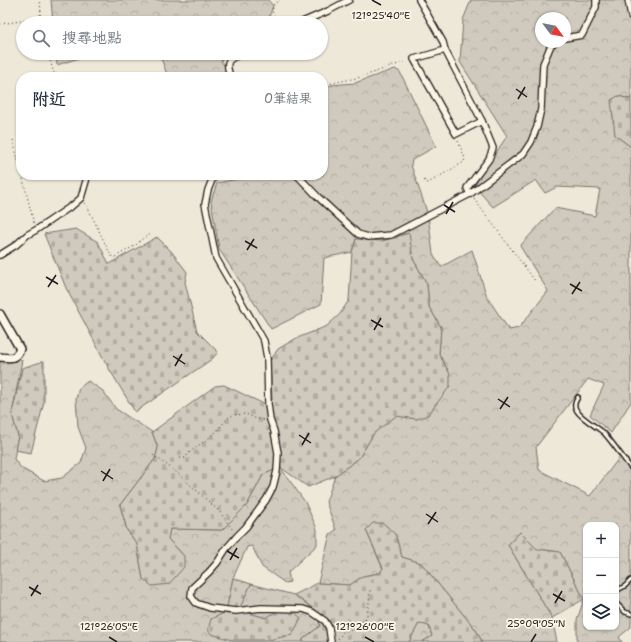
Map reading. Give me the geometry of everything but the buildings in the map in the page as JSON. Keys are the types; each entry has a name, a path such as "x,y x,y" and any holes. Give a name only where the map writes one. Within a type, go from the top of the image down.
{"street":[{"path":"316,16 349,0"},
{"path":"419,0 443,42 445,50 482,121 493,148 489,159 467,188 470,194"},
{"path":"571,37 582,35 596,7 596,0"},
{"path":"628,0 631,16"},
{"path":"302,180 358,234 368,237 391,235 470,194 522,154 530,142 537,127 542,109 543,64 550,48"},
{"path":"445,50 414,59 456,134 482,121"},
{"path":"229,72 227,66 230,60"},
{"path":"0,255 16,245 27,235 73,205 81,198 86,180"},
{"path":"212,180 205,204 216,258 264,341 267,358 268,404 270,420 274,431 278,453 277,471 273,487 266,500 213,567 192,588 190,596 196,603 210,608 236,611 261,608 303,608 325,621 329,628 331,641"},
{"path":"0,314 20,349 17,355 12,358 0,357"}],"lane":[{"path":"578,397 574,407 578,413 603,433 615,445 631,468"},
{"path":"619,589 631,580"},
{"path":"619,606 631,614"}],"path":[{"path":"39,0 41,9 40,16"},
{"path":"275,16 272,11 274,4 280,0"},
{"path":"0,24 16,22"},
{"path":"328,84 361,77 414,59"},
{"path":"51,60 54,72"},
{"path":"424,180 428,183 464,162 465,158 456,134"},
{"path":"12,140 16,155"},
{"path":"23,180 36,230"},
{"path":"470,194 536,282"},
{"path":"81,198 88,208 111,256 115,257 151,234"},
{"path":"180,458 185,458 190,452 214,434 228,418 234,415 246,414 257,419 270,420"},
{"path":"153,455 175,471 219,511 237,536"},
{"path":"331,641 338,639 344,632 351,631 363,625 367,617 370,590"}],"green space":[{"path":"51,0 268,0 273,6 269,16 52,16"},
{"path":"471,0 631,0 631,98 618,96 615,135 631,147 631,402 611,433 590,415 604,385 588,379 536,447 539,470 590,496 622,454 631,464 631,627 619,637 622,642 577,642 577,620 583,602 583,630 619,630 619,522 583,522 583,597 560,552 537,549 520,532 508,545 552,618 557,642 482,642 476,630 421,563 402,557 395,534 366,530 383,569 380,573 363,576 350,585 318,583 330,534 336,530 326,502 335,476 359,458 374,433 396,415 417,419 450,374 439,354 441,327 429,307 427,284 413,259 408,233 382,241 356,239 352,252 324,258 321,304 271,329 219,249 211,201 217,183 232,180 328,180 328,86 355,83 395,69 400,72 436,146 412,160 411,165 428,215 433,254 441,267 472,250 487,297 509,330 519,328 548,291 520,246 555,208 595,216 600,189 557,187 545,193 536,180 493,207 474,186 507,136 460,62 463,20"},
{"path":"57,60 73,60 57,65"},
{"path":"162,60 222,60 229,72 166,72"},
{"path":"618,96 629,99 631,98 631,147 615,135 611,100"},
{"path":"76,229 98,242 109,264 157,237 171,251 187,272 185,282 197,331 218,352 212,359 135,412 108,367 66,288 44,234"},
{"path":"409,233 413,259 427,284 429,307 441,327 439,354 450,374 450,386 428,415 417,419 396,416 374,433 359,458 335,476 308,487 280,467 263,475 247,505 222,530 170,529 168,539 184,556 184,567 169,584 152,586 143,579 137,544 127,530 120,505 155,459 158,448 152,432 215,386 224,385 264,404 272,400 270,361 278,349 295,339 327,326 340,314 349,300 352,252 356,239 382,241"},
{"path":"8,353 22,360 12,414 18,436 14,459 21,468 44,481 62,478 81,463 86,448 78,427 76,399 79,388 88,381 103,391 116,409 152,432 158,448 155,459 120,505 127,530 137,544 143,579 184,556 168,539 170,529 222,530 247,505 263,475 280,467 305,502 317,529 317,545 288,572 290,582 285,583 262,567 252,546 247,547 233,578 226,613 211,619 266,618 238,610 251,584 294,595 317,611 320,626 303,639 303,642 0,642 0,355"},
{"path":"44,361 44,402 31,453 15,450 18,436 12,414 22,368"},
{"path":"373,523 383,523 395,534 402,557 421,563 476,630 482,642 422,642 432,636 429,626 419,623 409,642 303,642 303,639 320,626 317,611 294,595 318,583 350,585 363,576 380,573 383,568 366,530"},
{"path":"520,532 537,549 560,552 583,600 552,618 508,545"},
{"path":"233,578 251,584 239,610 266,618 286,605 301,618 292,635 268,640 232,640 211,634 208,630 211,619 226,612"},
{"path":"419,623 429,626 432,636 422,642 409,642"}]}
